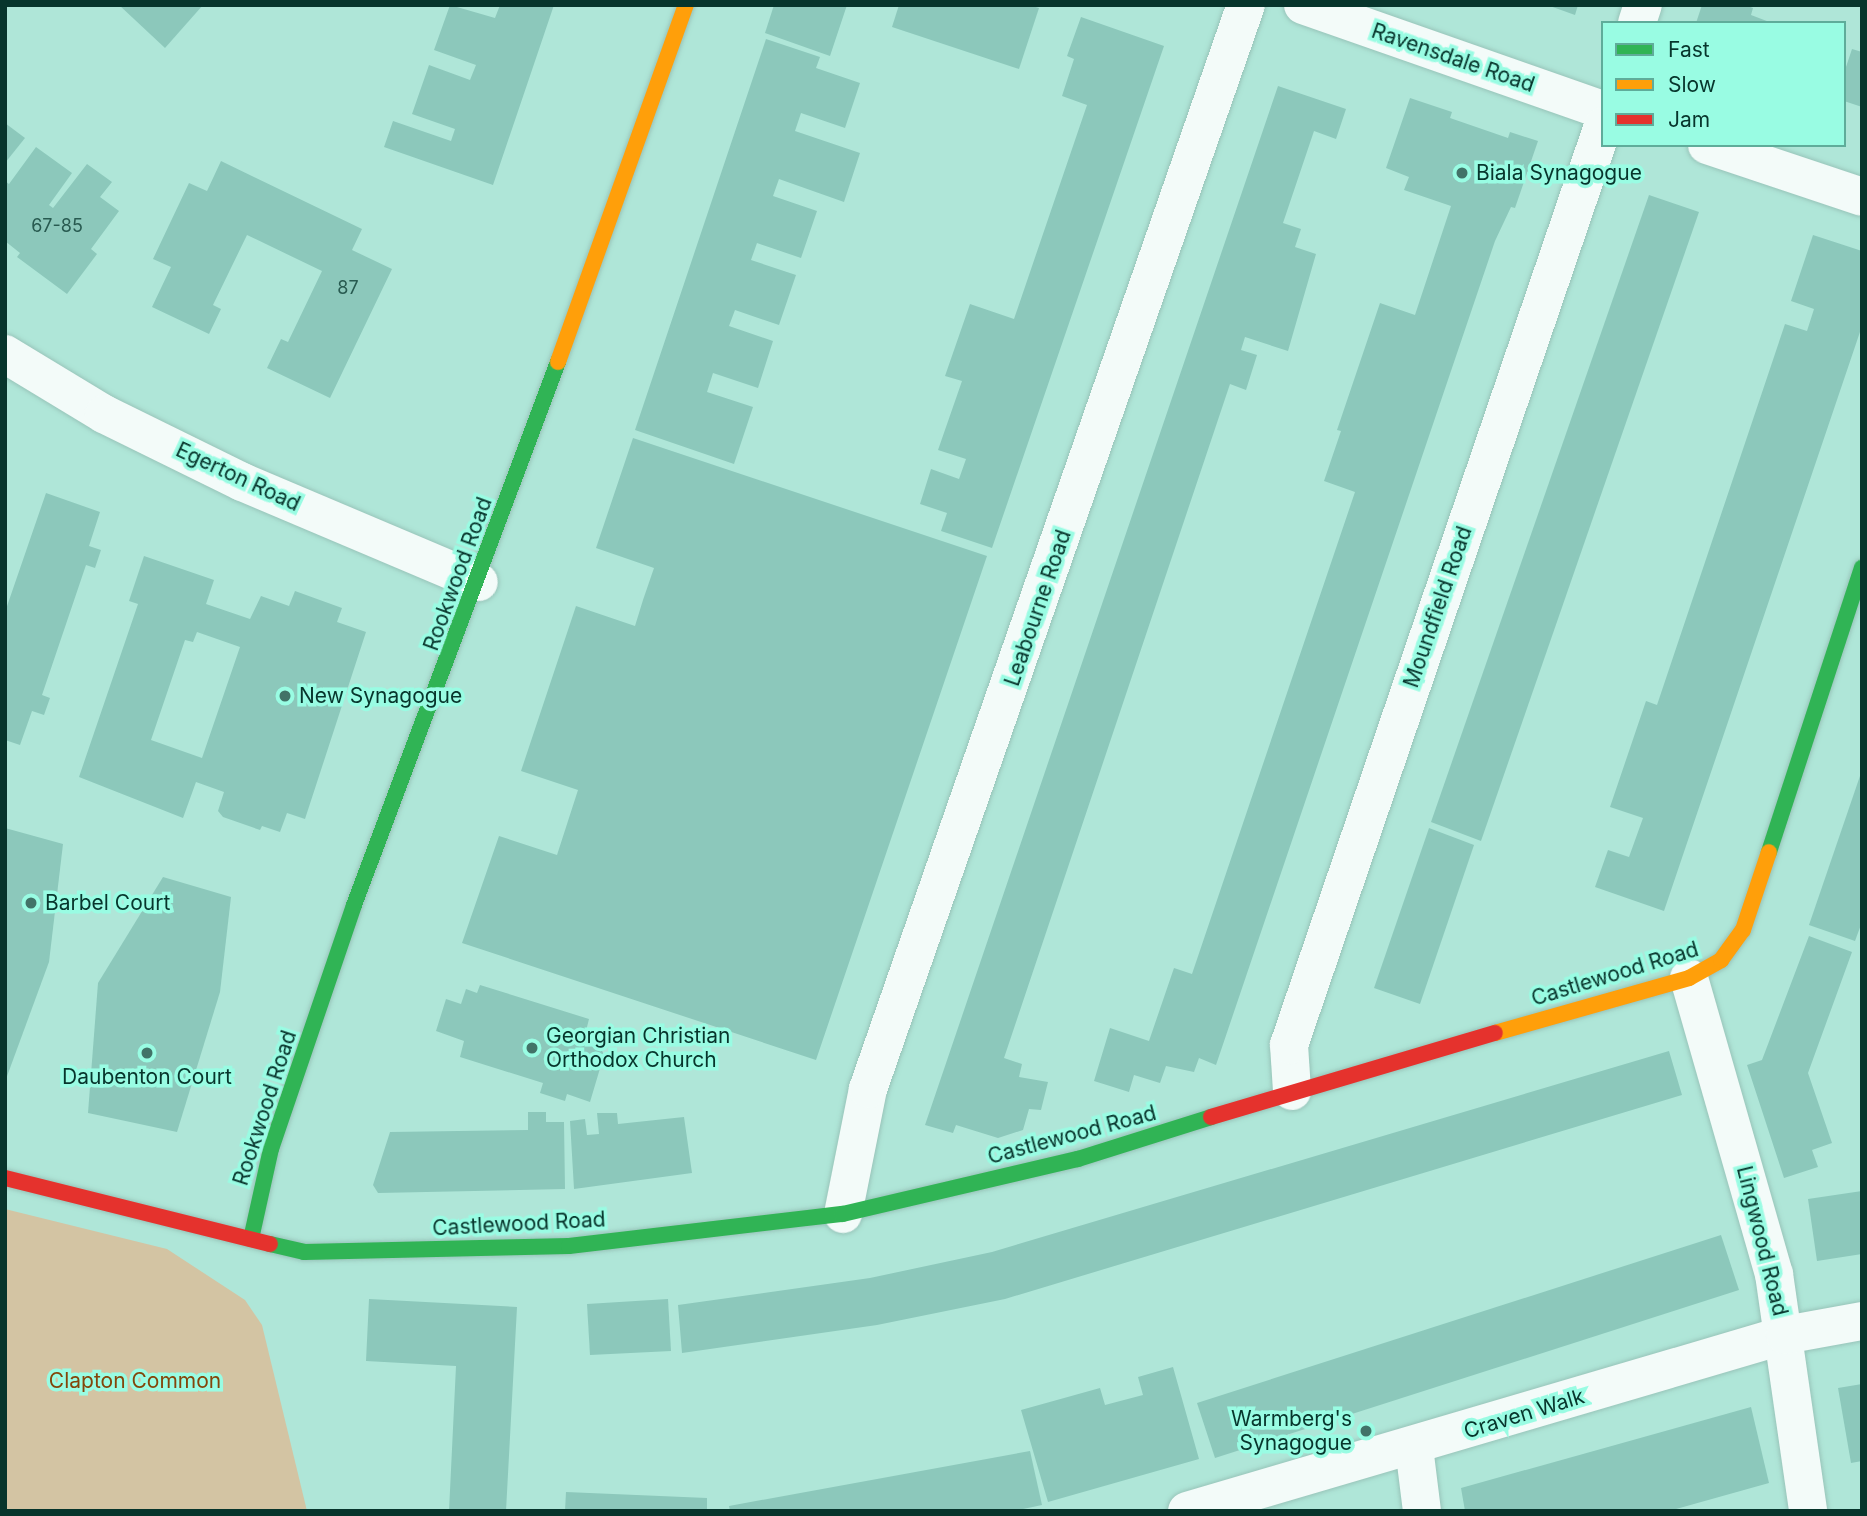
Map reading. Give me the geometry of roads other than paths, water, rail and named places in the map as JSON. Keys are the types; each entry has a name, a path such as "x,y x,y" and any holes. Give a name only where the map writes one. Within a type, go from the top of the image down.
{"street":[{"name":"Rookwood Road","path":"251,1239 271,1150 354,905 479,582 686,5"},
{"name":"Leabourne Road","path":"843,1214 868,1089 1246,5"},
{"name":"Ravensdale Road","path":"1303,5 1601,109"},
{"name":"Moundfield Road","path":"1292,1091 1289,1045 1601,132"},
{"path":"1713,147 1862,197"},
{"name":"Egerton Road","path":"5,354 104,414 242,482 479,582"},
{"name":"Castlewood Road","path":"5,1178 304,1252 569,1246 843,1214 1078,1159 1292,1091 1689,978 1721,960 1743,930 1862,568"},
{"name":"Lingwood Road","path":"1689,978 1774,1274 1785,1335 1808,1511"},
{"name":"Craven Walk","path":"1187,1511 1414,1447 1785,1335 1862,1321"},
{"path":"1414,1447 1422,1511"}],"place":[{"name":"Biala Synagogue","path":"1462,173"},
{"name":"New Synagogue","path":"285,696"},
{"name":"Barbel Court","path":"31,903"},
{"name":"Georgian Christian Orthodox Church","path":"532,1048"},
{"name":"Daubenton Court","path":"147,1053"},
{"name":"Warmberg's Synagogue","path":"1366,1431"}],"park label":[{"name":"Clapton Common","path":"135,1381"}]}
